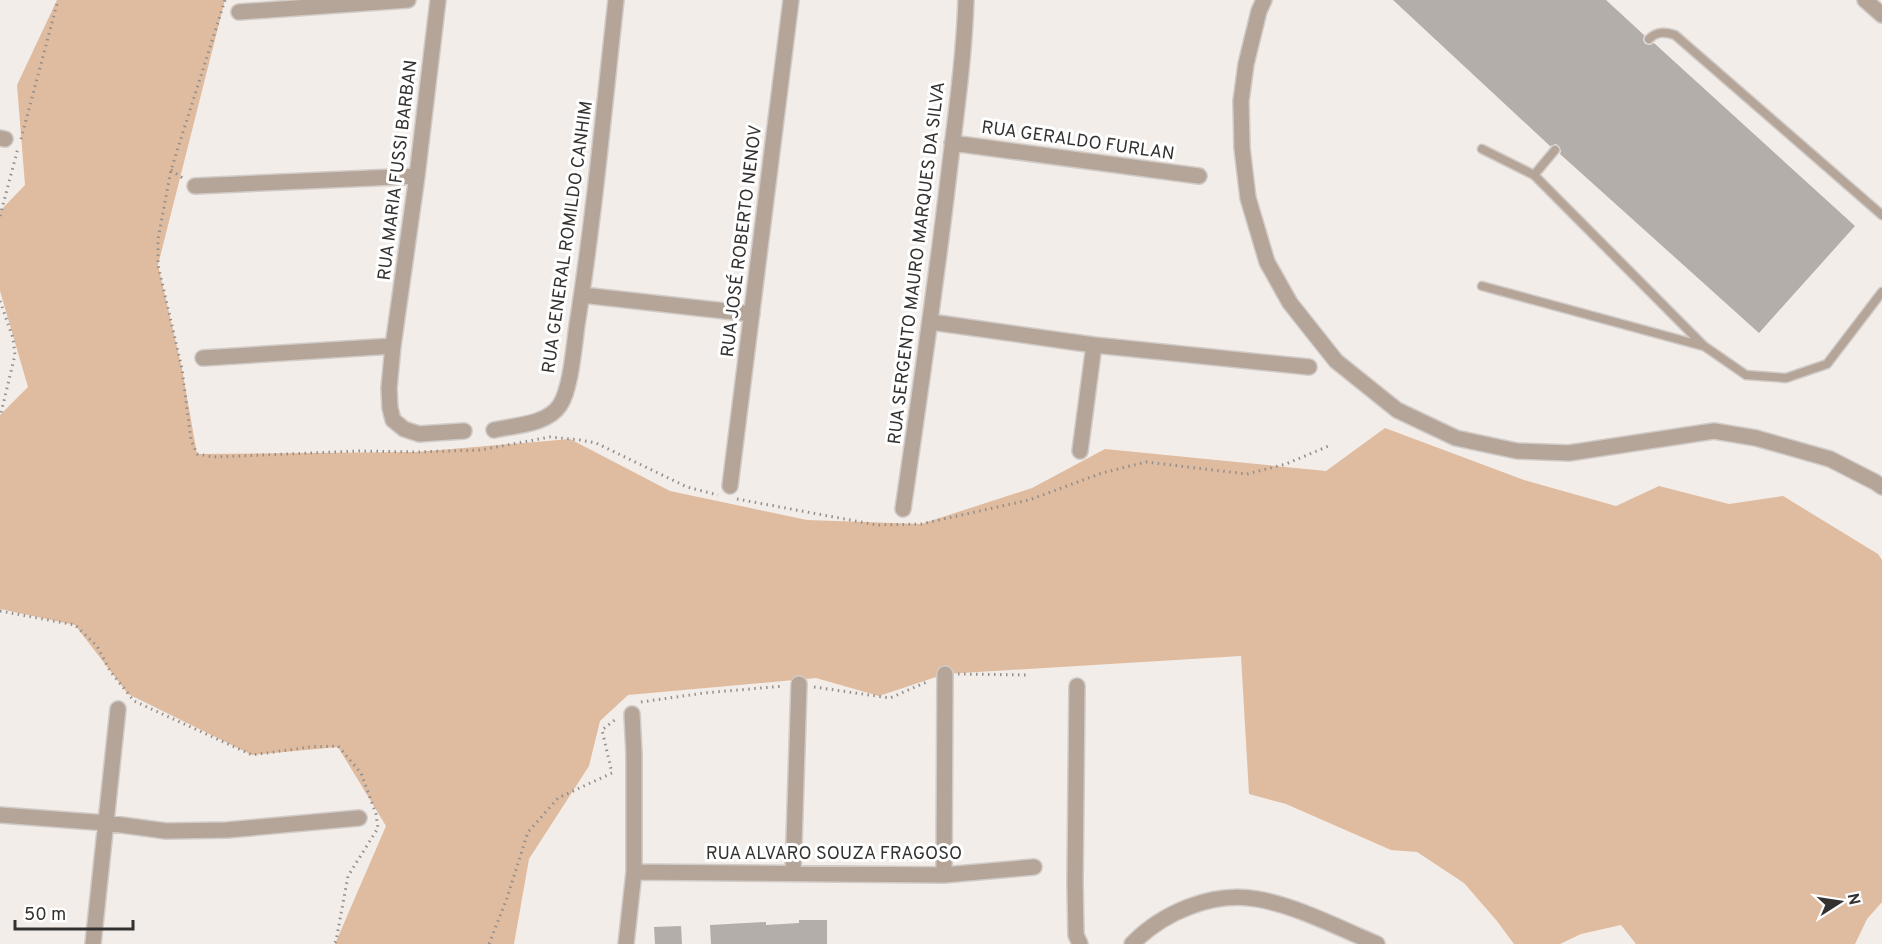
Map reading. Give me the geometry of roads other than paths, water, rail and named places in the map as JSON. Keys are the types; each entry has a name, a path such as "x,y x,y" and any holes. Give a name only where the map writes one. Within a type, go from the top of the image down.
{"street":[{"path":"239,12 408,0"},
{"name":"RUA MARIA FUSSI BARBAN","path":"393,346 417,176 438,0"},
{"name":"RUA GENERAL ROMILDO CANHIM","path":"494,430 548,418 560,405 570,369 582,295 616,0"},
{"name":"RUA JOSÉ ROBERTO NENOV","path":"727,493 791,0"},
{"name":"RUA SERGENTO MAURO MARQUES DA SILVA","path":"903,509 931,322 966,0"},
{"name":"RUA SERGENTO MAURO MARQUES DA SILVA","path":"965,22 978,0"},
{"path":"1865,0 1882,15"},
{"path":"1258,4 1241,101 1242,148 1248,198 1267,262 1290,303 1336,361 1397,410 1456,438 1517,451 1569,453 1714,431 1756,438 1830,459 1882,487"},
{"name":"RUA GERALDO FURLAN","path":"952,143 1199,176"},
{"path":"195,186 417,176"},
{"path":"582,295 752,314"},
{"path":"931,322 1094,345 1309,367"},
{"path":"1080,451 1094,345"},
{"path":"203,358 393,346 388,388 393,420 404,429 419,434 464,431"},
{"path":"944,875 945,674"},
{"path":"793,874 799,684"},
{"path":"1077,686 1075,883 1076,935 1080,944"},
{"path":"93,944 118,709"},
{"path":"626,944 634,872 634,754 629,712"},
{"path":"0,815 107,823 166,831 227,830 359,818"},
{"name":"RUA ALVARO SOUZA FRAGOSO","path":"634,872 944,875 1034,867"},
{"path":"1132,944 1146,930 1166,916 1184,908 1221,899 1256,899 1291,908 1377,944"}],"lane":[{"path":"1649,39 1661,33 1675,35 1882,215"},
{"path":"1482,149 1534,175 1704,346 1746,375 1786,378 1827,364 1882,292"},
{"path":"1534,175 1555,150"},
{"path":"1482,286 1704,346"}]}
